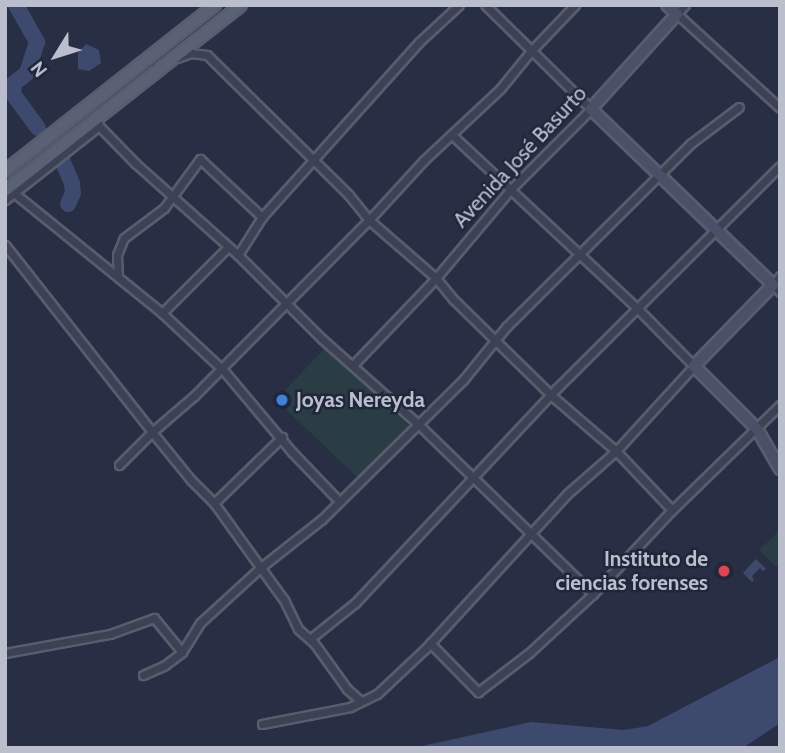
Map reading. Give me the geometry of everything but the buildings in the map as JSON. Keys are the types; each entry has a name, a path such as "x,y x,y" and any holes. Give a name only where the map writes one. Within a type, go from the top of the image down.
{"main road":[{"path":"5,171 215,5"},
{"path":"10,192 241,5"}],"street":[{"path":"238,255 262,217 313,159 419,42 459,5"},
{"path":"262,724 350,706 377,694 531,536 567,494 616,451 694,366 778,284 659,175 485,5"},
{"path":"119,465 194,396 369,220 423,161 453,136 500,89 531,51 575,5"},
{"path":"667,5 780,108"},
{"name":"Avenida José Basurto","path":"353,365 436,278 510,189 591,109 685,5"},
{"path":"169,62 191,53 207,55 313,159 369,220 436,278 552,396 616,451 672,510"},
{"path":"142,675 165,665 182,652 200,624 260,568 339,501 463,380 496,339 659,175 709,127 739,107"},
{"path":"98,122 172,198 238,255 593,593"},
{"path":"453,136 638,309 757,429 780,469"},
{"path":"118,275 117,255 124,238 164,208 198,161 203,159 262,217"},
{"path":"310,639 355,603 552,396 780,166"},
{"path":"5,200 10,192 118,275 162,313 220,367 339,501"},
{"path":"5,245 152,432 191,480 214,503 284,600 298,629 310,639 347,689 361,701"},
{"path":"162,313 227,248"},
{"path":"429,643 478,692 529,653 593,593 672,510 780,405"},
{"path":"214,503 282,437"},
{"path":"5,653 110,634 154,618 182,652"}],"shaded area":[{"path":"326,347 409,426 358,478 276,400"},
{"path":"780,530 780,563 776,567 759,550"}],"water":[{"path":"86,44 99,50 101,63 89,71 78,69 78,53"},
{"path":"756,559 766,569 763,571 760,568 752,576 752,582 743,573"},
{"path":"780,657 780,723 743,748 413,748 531,722 624,730 648,726"}],"waterway":[{"path":"16,5 37,42 27,73 14,83 13,94 38,128"},
{"path":"62,160 72,184 73,193 68,204"}],"place":[{"name":"Joyas Nereyda","path":"282,400"},
{"name":"Instituto de ciencias forenses","path":"724,571"}]}
